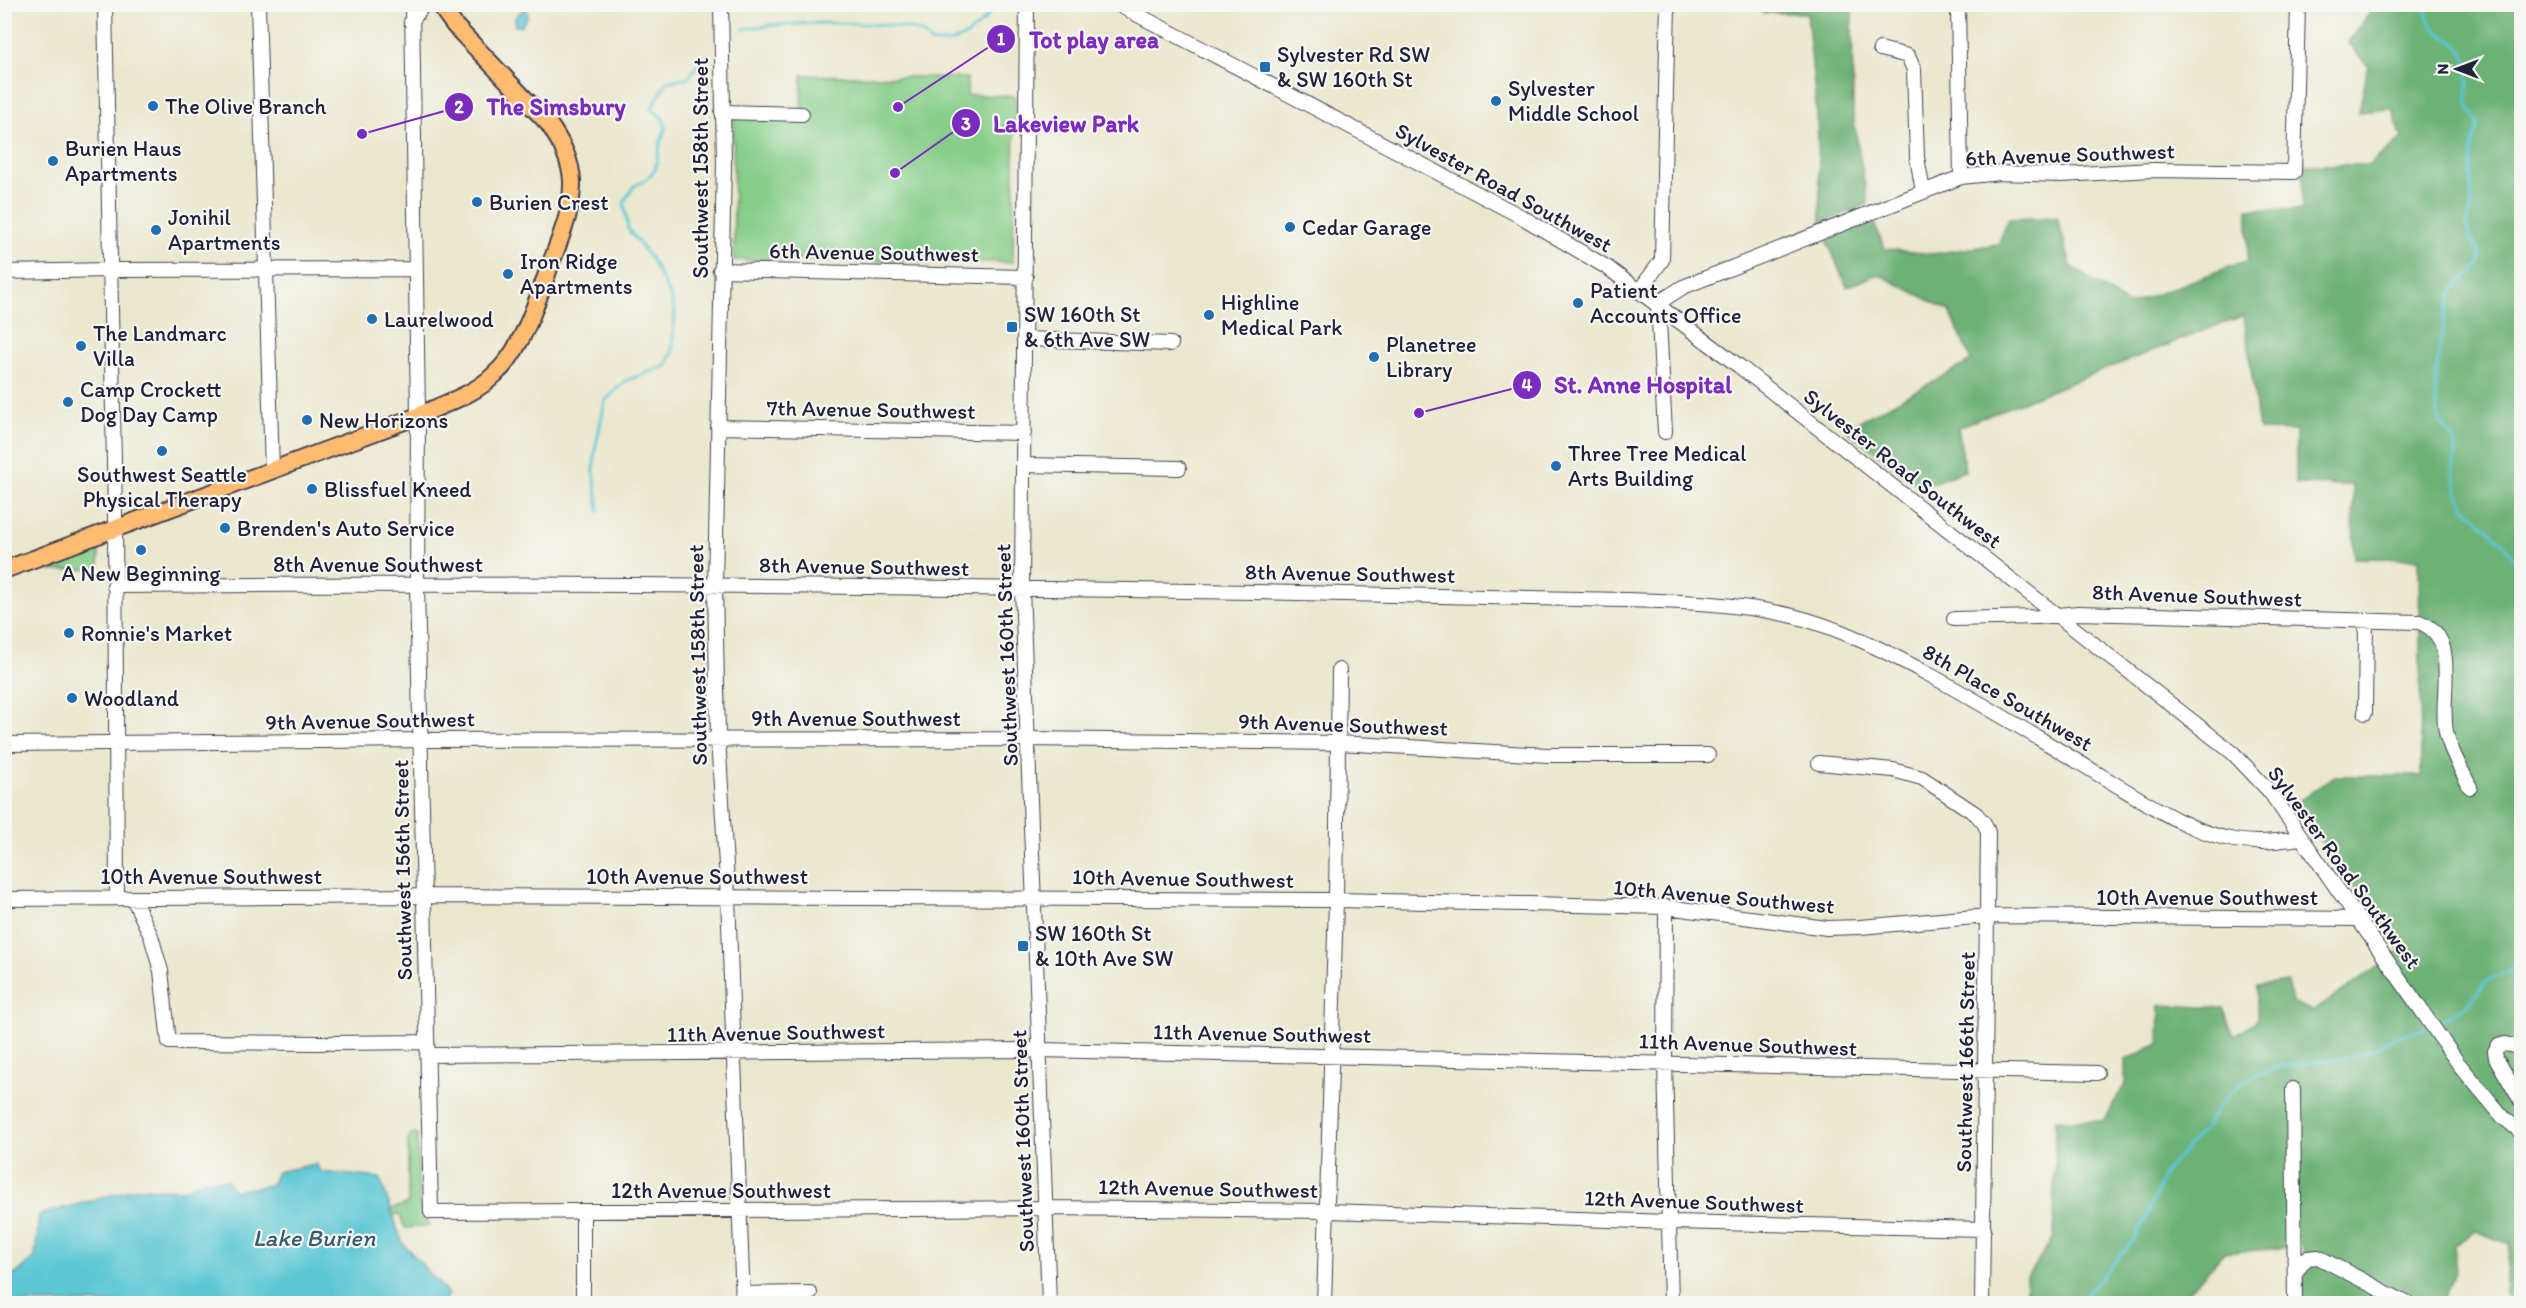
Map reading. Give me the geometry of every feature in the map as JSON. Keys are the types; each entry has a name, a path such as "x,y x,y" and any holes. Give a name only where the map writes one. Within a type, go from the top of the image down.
{"main road":[{"path":"4,570 418,416 466,394 493,376 513,352 528,325 561,233 571,197 570,169 560,140 526,99 455,26 439,4"}],"street":[{"path":"105,4 115,530 117,898"},
{"path":"258,4 272,471"},
{"name":"Southwest 156th Street","path":"412,4 414,269 418,416 419,740 431,1212"},
{"path":"411,22 424,4"},
{"name":"Southwest 158th Street","path":"721,4 724,162 715,586 718,739 728,897 742,1299"},
{"name":"Southwest 160th Street","path":"1028,4 1022,588 1049,1304"},
{"path":"1639,291 1662,260 1668,4"},
{"path":"1958,4 1961,177"},
{"name":"6th Avenue Southwest","path":"1658,303 1683,286 1961,177 2000,173 2061,175 2152,170 2294,172 2298,4"},
{"name":"Sylvester Road Southwest","path":"1122,6 1522,217 1608,268 1658,303 2233,753 2270,792 2458,1063 2503,1117 2522,1133"},
{"path":"1881,49 1908,56 1914,70 1917,157 1923,192"},
{"path":"722,112 802,114"},
{"path":"4,272 414,269"},
{"name":"6th Avenue Southwest","path":"720,270 1026,277"},
{"path":"1658,303 1665,432"},
{"path":"1025,339 1171,344"},
{"name":"7th Avenue Southwest","path":"718,427 1024,433"},
{"path":"1023,465 1179,468"},
{"name":"8th Avenue Southwest","path":"114,586 1022,588 1686,602"},
{"name":"8th Place Southwest","path":"1686,602 1787,615 1842,632 1897,657 1963,693 2149,804 2194,828 2217,836 2255,843 2301,838"},
{"name":"8th Avenue Southwest","path":"1954,619 2038,617 2058,614 2366,620 2419,622 2429,625 2436,631 2443,647 2444,720 2447,736 2470,788"},
{"path":"2366,620 2366,713"},
{"path":"1324,1304 1336,900 1339,670"},
{"name":"9th Avenue Southwest","path":"4,744 419,740 1029,739 1339,743 1548,755 1708,755"},
{"name":"Southwest 166th Street","path":"1819,763 1909,773 1922,778 1966,807 1984,823 1989,838 1982,1304"},
{"name":"10th Avenue Southwest","path":"4,899 423,896 1336,900 1665,907 1827,928 1987,916 2359,919"},
{"name":"11th Avenue Southwest","path":"134,898 151,936 160,971 169,1042 327,1043 427,1049 733,1054 1039,1050 2097,1073"},
{"path":"1665,907 1665,1062 1671,1304"},
{"path":"2522,1047 2505,1044 2498,1046 2495,1051 2496,1058 2522,1103"},
{"path":"2293,1089 2295,1304"},
{"name":"12th Avenue Southwest","path":"431,1212 1045,1208 1327,1211 1984,1229"},
{"path":"583,1211 583,1304"},
{"path":"2295,1273 2307,1258 2318,1257 2408,1304"},
{"path":"742,1299 810,1293"}],"green space":[{"path":"1754,5 1852,5 1853,115 1868,204 1821,223 1817,116 1807,13 1765,13"},
{"path":"2372,5 2521,5 2521,1303 2506,1295 2509,1244 2476,1231 2454,1245 2456,1273 2441,1303 2303,1303 2303,1246 2223,1253 2179,1303 2026,1303 2026,1278 2054,1237 2055,1120 2104,1121 2125,1084 2125,1060 2159,1044 2160,1005 2223,1008 2234,1036 2257,1020 2257,986 2288,982 2292,1003 2314,1011 2400,951 2294,804 2335,776 2421,776 2419,559 2354,558 2353,485 2296,484 2296,431 2259,430 2244,315 1958,427 1965,471 1921,487 1845,429 1971,361 1950,311 1878,274 1847,287 1827,241 1873,221 1885,249 1932,254 1998,244 2009,219 2057,217 2071,266 2128,305 2248,260 2248,209 2302,210 2303,165 2369,165 2402,138 2392,109 2359,112 2368,66 2348,42 2373,9"},
{"path":"802,75 967,78 967,95 1015,96 1013,262 734,260 733,114 801,115"},
{"path":"99,549 99,569 47,571"},
{"path":"411,1134 417,1134 419,1207 430,1226 405,1228 399,1214 393,1216 391,1209 408,1204 408,1140"}],"water":[{"path":"524,9 527,10 528,16 521,26 515,26 515,17"},
{"name":"Lake Burien","path":"315,1164 321,1172 380,1178 402,1242 448,1294 443,1303 5,1303 5,1273 15,1275 35,1257 39,1215 137,1188 183,1190 204,1180 227,1180 234,1191 271,1185 277,1172"}],"waterway":[{"path":"744,29 807,23 887,25 921,33 931,42 942,43 951,42 969,34 996,4"},
{"path":"2424,4 2430,23 2458,46 2466,59 2468,104 2478,125 2471,153 2472,204 2467,225 2470,239 2480,253 2480,260 2479,265 2460,281 2451,295 2444,320 2436,375 2436,410 2453,439 2456,452 2453,471 2457,490 2464,506 2503,543 2522,570"},
{"path":"599,511 594,471 595,450 605,401 625,381 666,366 672,353 675,313 671,297 651,259 628,229 624,202 634,186 644,181 655,170 666,128 663,118 651,109 667,82 689,77 706,57"},
{"path":"2437,1024 2470,1003 2484,983 2522,965"},
{"path":"2078,1304 2132,1242 2146,1218 2165,1172 2207,1125 2220,1104 2243,1082 2257,1074 2284,1066 2343,1058 2369,1051 2394,1037 2428,1028"}],"place":[{"name":"Sylvester Rd SW & SW 160th St","path":"1265,67"},
{"name":"Sylvester Middle School","path":"1496,101"},
{"name":"The Olive Branch","path":"153,106"},
{"name":"Tot play area","path":"898,107"},
{"name":"The Simsbury","path":"362,134"},
{"name":"Burien Haus Apartments","path":"53,161"},
{"name":"Lakeview Park","path":"895,173"},
{"name":"Burien Crest","path":"477,202"},
{"name":"Cedar Garage","path":"1290,227"},
{"name":"Jonihil Apartments","path":"156,230"},
{"name":"Iron Ridge Apartments","path":"508,274"},
{"name":"Patient Accounts Office","path":"1578,303"},
{"name":"Highline Medical Park","path":"1209,315"},
{"name":"Laurelwood","path":"372,319"},
{"name":"SW 160th St & 6th Ave SW","path":"1012,327"},
{"name":"The Landmarc Villa","path":"81,346"},
{"name":"Planetree Library","path":"1374,357"},
{"name":"Camp Crockett Dog Day Camp","path":"68,402"},
{"name":"St. Anne Hospital","path":"1419,413"},
{"name":"New Horizons","path":"307,420"},
{"name":"Southwest Seattle Physical Therapy","path":"162,451"},
{"name":"Three Tree Medical Arts Building","path":"1556,466"},
{"name":"Blissfuel Kneed","path":"312,489"},
{"name":"Brenden's Auto Service","path":"225,528"},
{"name":"A New Beginning","path":"141,550"},
{"name":"Ronnie's Market","path":"69,633"},
{"name":"Woodland","path":"72,698"},
{"name":"SW 160th St & 10th Ave SW","path":"1023,946"}]}
